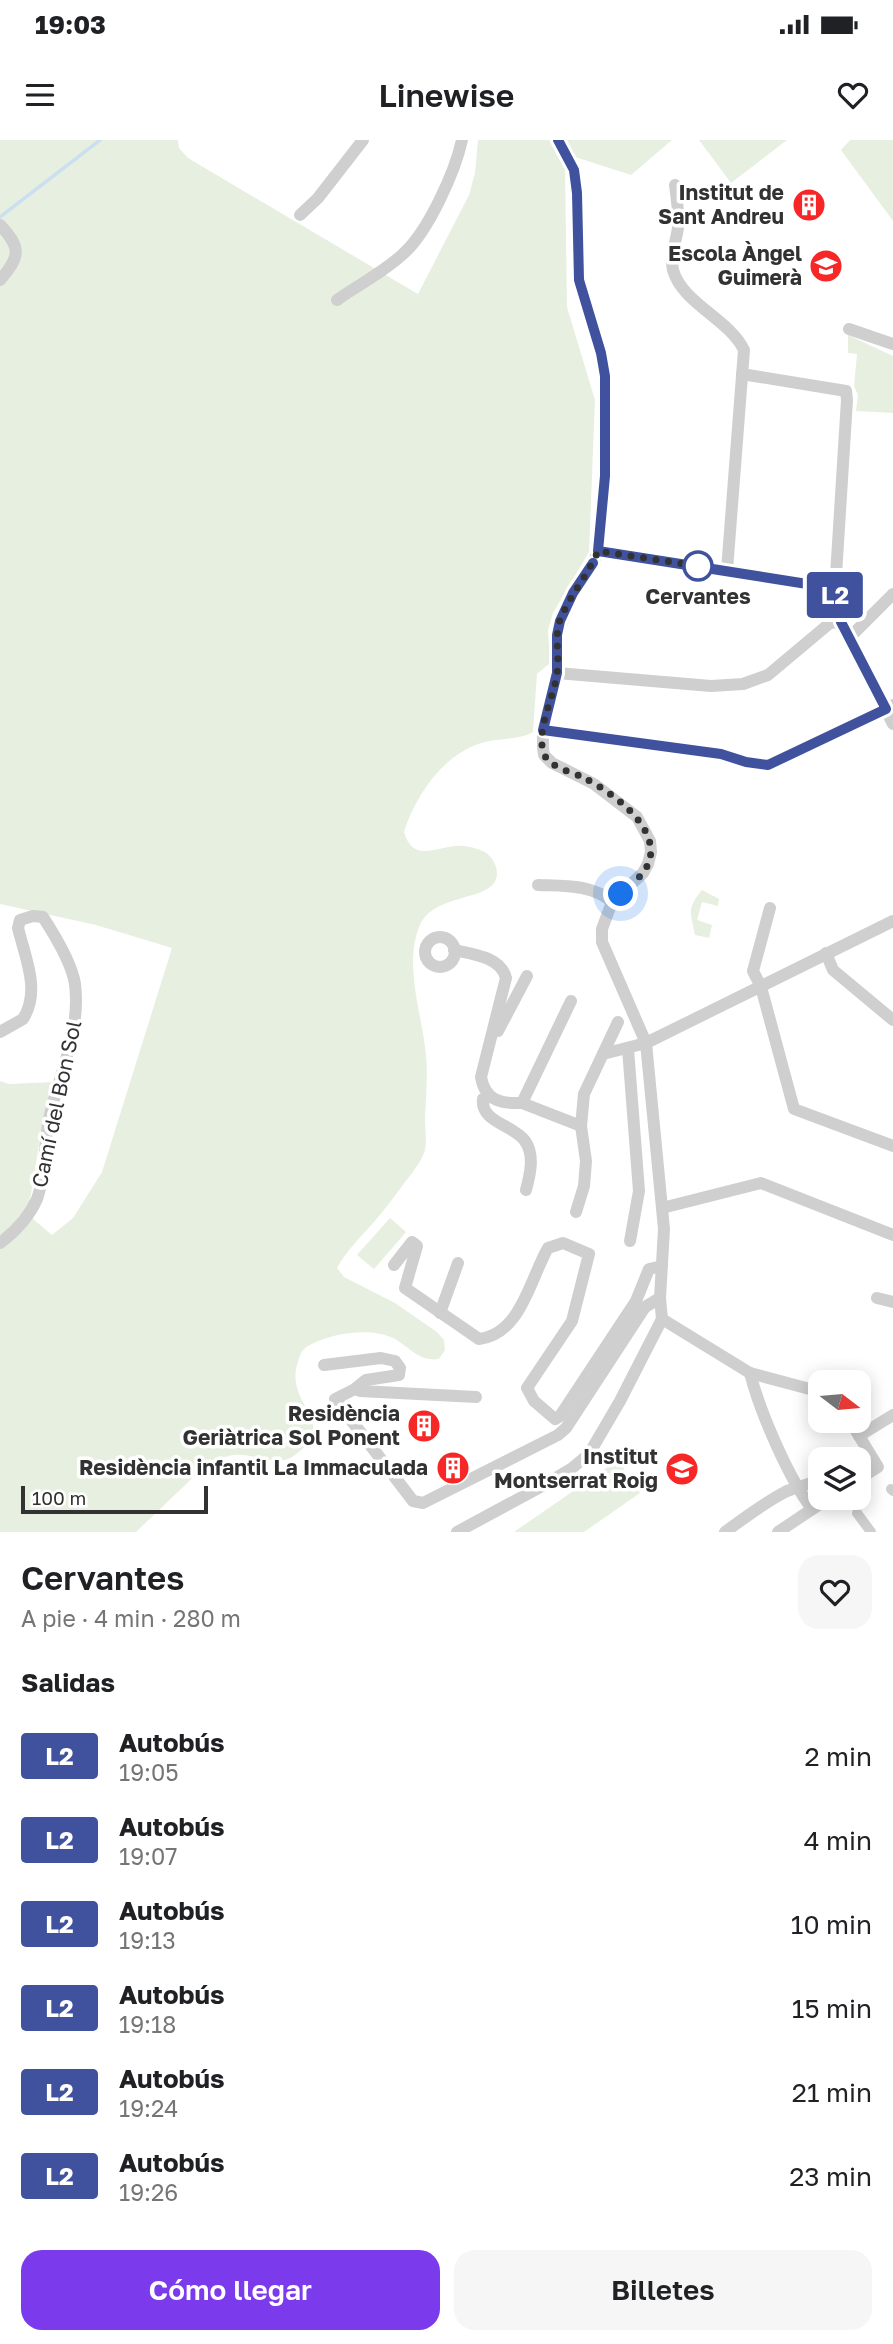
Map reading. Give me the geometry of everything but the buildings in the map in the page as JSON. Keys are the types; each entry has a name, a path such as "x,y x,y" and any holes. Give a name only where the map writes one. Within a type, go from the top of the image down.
{"street":[{"path":"300,215 318,198 363,140"},
{"path":"337,300 404,253 419,235 446,186 463,140"},
{"path":"457,1532 546,1484 589,1454 615,1411 662,1319 660,1297 664,1237 646,1043 602,942 602,929 612,902 643,873 651,852 650,841 644,828 627,808 594,784 552,764 544,755 543,730 557,673 557,635 560,621 598,551 605,476 605,376 601,353 579,280 574,170 558,140"},
{"path":"675,185 678,217 672,267 677,280 738,337 744,350 727,570"},
{"path":"0,280 15,262 17,253 4,229"},
{"path":"849,329 893,344"},
{"path":"742,374 846,391 835,591 841,622 890,707 893,724"},
{"path":"598,551 727,570 835,591"},
{"path":"850,637 893,594"},
{"path":"557,673 711,687 743,684 768,675 830,623 841,622"},
{"path":"543,730 721,754 768,765 890,707"},
{"path":"538,885 576,886 606,897 612,902"},
{"path":"770,908 753,971 761,987 794,1109 893,1146"},
{"name":"Camí del Bon Sol","path":"0,1032 23,1019 30,997 32,979 18,928 20,920 33,916 43,917 54,934 75,982 76,1018 49,1120 38,1197 18,1229 0,1243"},
{"path":"603,1054 646,1043 893,921"},
{"path":"454,950 450,963 434,970 425,953 432,940 446,939 454,950 476,955 504,969 506,978 481,1077 484,1090 490,1097"},
{"path":"826,953 833,970 893,1020"},
{"path":"491,1032 498,1031 527,976"},
{"path":"522,1103 571,1001"},
{"path":"576,1212 584,1186 586,1161 581,1126 584,1094 618,1022"},
{"path":"628,1049 639,1191 636,1220 630,1241"},
{"path":"526,1190 530,1157 524,1140 486,1113 482,1106 483,1099 490,1097 522,1103 581,1126"},
{"path":"662,1208 761,1183 893,1235"},
{"path":"394,1265 412,1242 417,1246 405,1288 479,1339 494,1337 512,1320 527,1295 548,1248 564,1243 589,1254 572,1321 527,1388 534,1401 555,1419 560,1416 636,1301 649,1269 662,1266"},
{"path":"440,1313 458,1263"},
{"path":"324,1365 381,1358 395,1361 400,1368 399,1375 366,1380 335,1399 413,1501 424,1503 558,1435 566,1428 645,1307 660,1297"},
{"path":"877,1298 893,1302"},
{"path":"662,1319 750,1373 808,1389"},
{"path":"750,1373 796,1487 808,1504"},
{"path":"754,1388 764,1377"},
{"path":"355,1388 360,1391 476,1397"},
{"path":"859,1436 893,1415"},
{"path":"857,1433 864,1447"},
{"path":"871,1453 878,1467 871,1471"},
{"path":"725,1532 796,1487 808,1485"},
{"path":"778,1532 811,1510"},
{"path":"857,1513 871,1532"}],"green space":[{"path":"0,140 178,140 179,148 188,158 418,294 469,195 475,173 478,140 672,140 631,175 572,156 565,171 567,307 595,400 589,552 553,613 548,630 550,663 537,674 533,732 516,738 485,742 457,755 424,789 404,832 408,842 419,850 460,846 483,851 494,862 496,879 491,887 481,892 440,906 428,914 420,925 415,940 413,972 427,1063 425,1150 412,1173 337,1268 344,1277 395,1303 437,1332 444,1340 445,1350 439,1359 425,1358 393,1338 362,1332 329,1337 307,1347 300,1357 295,1377 313,1422 313,1433 308,1443 288,1459 273,1460 241,1455 214,1462 203,1468 136,1532 0,1532 0,1081 9,1084 53,1082 43,1120 26,1213 52,1235 73,1218 102,1172 172,948 96,925 0,904"},
{"path":"699,140 787,140 731,183"},
{"path":"850,140 893,140 893,221 841,150"},
{"path":"848,335 893,356 893,413 856,411 858,395 854,386 857,354 848,353"},
{"path":"702,890 719,899 718,906 702,902 697,920 712,925 709,938 695,935 691,916 694,902"},
{"path":"390,1218 406,1232 374,1269 357,1255"},
{"path":"618,1460 640,1493 584,1532 514,1532"}],"waterway":[{"path":"0,217 100,140"}],"bus line":[{"name":"L2","path":"558,140 574,170 579,280 601,353 605,376 605,476 598,551 820,586 835,591 841,622 886,709 768,765 746,762 724,754 543,730 557,673 556,646 560,621 573,593 593,563"}],"place":[{"name":"Institut de Sant Andreu","path":"809,205"},
{"name":"Escola Àngel Guimerà","path":"826,266"},
{"name":"Cervantes","path":"698,566"},
{"name":"Residència Geriàtrica Sol Ponent","path":"424,1426"},
{"name":"Residència infantil La Immaculada","path":"453,1468"},
{"name":"Institut Montserrat Roig","path":"682,1469"}],"route":[{"path":"621,894 643,873 648,864 650,841 644,828 627,808 594,784 552,764 542,748 543,730 557,673 556,646 560,621 598,551 698,566"}]}
